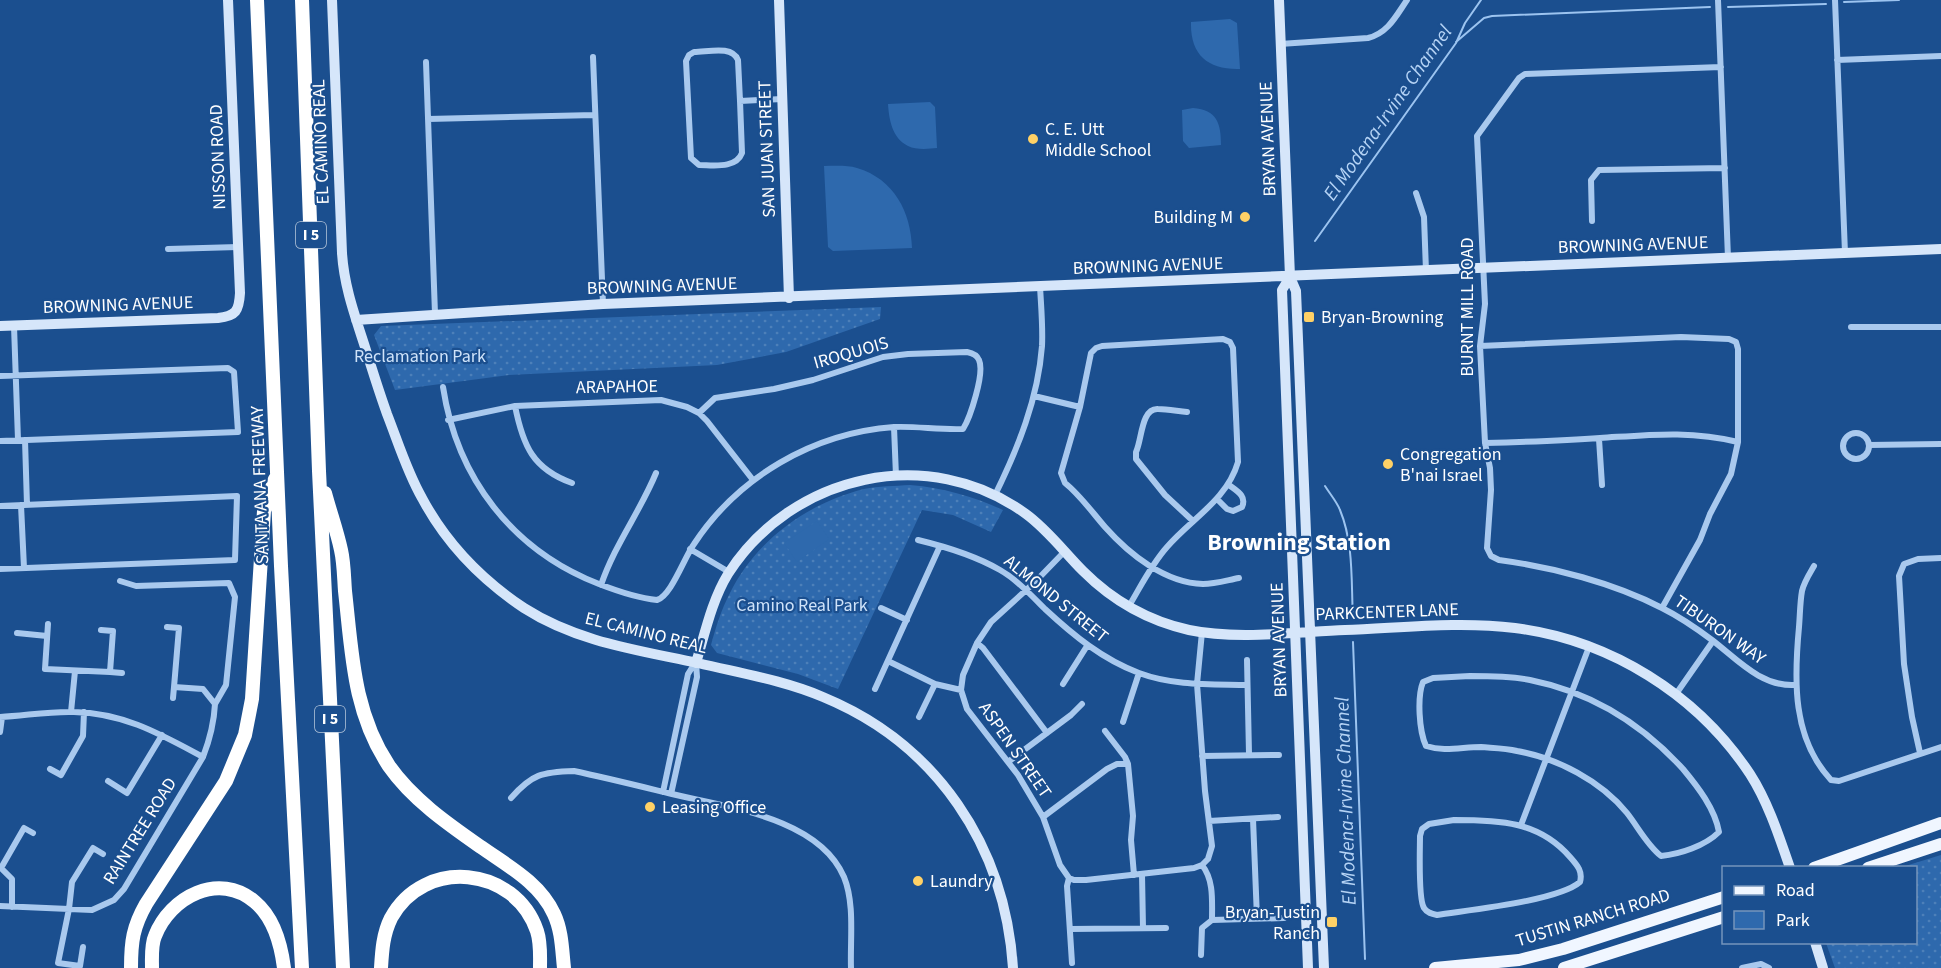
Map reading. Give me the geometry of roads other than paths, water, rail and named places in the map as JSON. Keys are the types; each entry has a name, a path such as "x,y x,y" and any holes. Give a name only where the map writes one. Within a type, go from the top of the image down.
{"highway":[{"name":"SANTA ANA FREEWAY","path":"257,0 302,968"},
{"name":"I 5","path":"302,0 319,471 343,968"},
{"path":"319,471 341,550 355,683 364,715 376,744 390,767 414,794 440,817 526,879 542,894 563,928 574,968"},
{"path":"131,968 136,923 146,903 226,781 245,735 252,699 264,511 278,472"},
{"path":"381,968 384,936 390,920 401,904 427,884 444,878 460,876 493,883 507,891 521,905 537,930 540,940 540,968"},
{"path":"152,968 154,938 164,919 176,905 193,895 215,888 230,890 255,902 268,917 277,935 284,968"},
{"path":"554,915 561,939 564,968"}],"main road":[{"name":"NISSON ROAD","path":"228,0 240,293 236,312"},
{"name":"EL CAMINO REAL","path":"332,0 343,270 356,320 382,401 409,472 438,524 463,556 510,598 564,629 601,642 783,683 826,698 872,722 918,758 947,789 962,810 990,860 1012,944 1013,968"},
{"name":"SAN JUAN STREET","path":"779,0 789,298"},
{"name":"BRYAN AVENUE","path":"1279,0 1290,277 1296,291 1324,968"},
{"name":"BROWNING AVENUE","path":"356,320 603,304 1941,249"},
{"name":"BRYAN AVENUE","path":"1290,277 1282,290 1308,968"},
{"name":"BROWNING AVENUE","path":"0,326 218,318 228,317 236,312"},
{"name":"PARKCENTER LANE","path":"696,663 715,602 729,572 763,531 776,520 802,502 843,484 896,476 942,479 966,484 995,495 1026,514 1052,536 1097,584 1129,606 1167,624 1202,632 1225,634 1493,626 1536,631 1589,646 1638,669 1676,694 1711,726 1751,776 1770,814 1790,866"},
{"path":"1817,866 1941,823"},
{"path":"1871,866 1941,844"},
{"name":"TUSTIN RANCH ROAD","path":"1435,968 1519,960 1563,949 1722,898"},
{"name":"TUSTIN RANCH ROAD","path":"1566,968 1722,918"},
{"path":"1816,944 1823,968"}],"street":[{"path":"1281,44 1368,38 1380,35 1407,0"},
{"path":"1718,0 1728,258"},
{"path":"1835,0 1845,253"},
{"path":"730,51 736,54 740,101 742,153 739,160 734,163 710,165 694,163 691,158 687,61 689,55 694,52 730,51"},
{"path":"1838,60 1941,56"},
{"path":"593,57 603,304"},
{"path":"426,62 435,314"},
{"name":"BURNT MILL ROAD","path":"1491,556 1487,548 1491,490 1485,443 1480,346 1485,304 1477,136 1519,78 1525,74 1721,67"},
{"path":"740,101 782,99"},
{"path":"428,119 595,115"},
{"path":"1592,221 1591,180 1599,170 1725,168"},
{"path":"1416,193 1424,217 1426,271"},
{"path":"168,249 238,247"},
{"path":"995,495 1021,436 1034,396 1042,344 1040,285"},
{"path":"14,326 18,440"},
{"path":"1851,327 1941,327"},
{"path":"1480,346 1681,337 1729,339 1736,342 1738,349 1737,442 1731,474 1710,514 1700,540 1662,608"},
{"path":"1129,606 1152,567 1167,547 1217,499 1234,476 1238,462 1233,348 1230,342 1223,339 1102,346 1091,353 1080,406 1061,472 1062,477 1128,550 1152,567 1183,581 1197,583 1208,584 1239,578"},
{"name":"IROQUOIS","path":"699,413 715,398 774,389 813,380 883,357 967,352 978,358 980,373 970,417 963,429 894,427"},
{"path":"0,376 228,368 234,372 238,432 0,441"},
{"path":"443,387 448,420 466,464 489,503 504,520 547,558 572,572 601,585 651,599 661,599 667,594 690,549 727,503 753,480 786,460 828,441 894,427 896,476"},
{"path":"1034,396 1080,406"},
{"name":"ARAPAHOE","path":"448,420 515,406 661,400 699,413"},
{"path":"515,406 523,438 531,453 555,477 572,483"},
{"path":"1187,412 1156,408 1150,410 1145,416 1136,459 1165,495 1193,521"},
{"path":"699,413 753,480"},
{"path":"1858,433 1866,437 1869,445 1863,456 1855,459 1844,452 1843,444 1850,434 1858,433"},
{"path":"1485,443 1599,439 1656,434 1707,436 1737,442"},
{"path":"1599,439 1602,485"},
{"path":"24,568 25,440"},
{"path":"1869,445 1941,444"},
{"path":"601,585 609,560 647,494 656,473"},
{"path":"1217,499 1227,509 1233,511 1242,507 1243,497 1229,485"},
{"path":"0,506 237,496 235,560 0,569"},
{"name":"ALMOND STREET","path":"918,540 957,550 1000,570 1087,646 1109,660 1139,673 1173,682 1247,685"},
{"path":"875,689 940,546"},
{"path":"690,549 729,572"},
{"name":"ASPEN STREET","path":"1065,551 1026,591 991,622 977,643 963,675 961,690 967,709 1008,762 1043,818 1060,864 1069,878 1067,886 1072,963"},
{"name":"TIBURON WAY","path":"1491,556 1499,560 1581,577 1623,590 1688,623 1760,677 1777,684 1795,685"},
{"path":"1920,753 1904,664 1899,576 1904,564 1918,559 1941,558"},
{"path":"1814,566 1802,589 1795,685 1799,714 1809,743 1824,773 1831,780 1849,779 1941,747"},
{"name":"RAINTREE ROAD","path":"0,907 92,910 114,900 124,889 203,757 210,740 215,704 226,685 235,597 229,583 136,586 120,581"},
{"path":"881,608 908,620"},
{"path":"48,624 45,669 122,673"},
{"path":"167,627 178,628 173,698"},
{"path":"101,630 112,631 110,672"},
{"path":"1069,878 1086,880 1194,868 1209,859 1211,852 1209,821 1197,684 1202,632"},
{"path":"17,633 47,636"},
{"path":"1676,694 1713,641"},
{"path":"977,643 1047,733"},
{"path":"1064,684 1087,646"},
{"path":"1521,825 1589,646"},
{"path":"1247,660 1249,754"},
{"path":"888,661 935,684 961,690"},
{"name":"PARKCENTER LANE","path":"663,792 688,674 696,663"},
{"name":"PARKCENTER LANE","path":"671,794 697,677 696,663"},
{"path":"71,711 75,671"},
{"path":"1123,722 1139,673"},
{"path":"1502,677 1529,680 1573,693 1619,715 1658,744 1691,779 1716,820 1719,832 1710,841 1661,856 1624,810 1607,794 1578,774 1547,759 1515,750 1481,747 1436,750 1426,746 1422,736 1420,691 1423,682 1433,678 1502,677"},
{"path":"919,717 935,684"},
{"path":"174,687 202,689 215,704"},
{"path":"1008,762 1071,715 1082,704"},
{"path":"50,769 61,775 83,736 84,712"},
{"path":"0,732 1,717 84,712 130,720 203,757"},
{"path":"1105,731 1125,757 1128,765 1133,816 1131,840 1134,875"},
{"path":"108,781 127,793 162,735"},
{"path":"1202,756 1279,755"},
{"path":"1043,818 1107,769 1117,764 1128,765"},
{"path":"511,798 524,783 549,771 574,771 749,811 774,820 816,842 831,856 844,876 850,898 851,968"},
{"path":"1209,821 1278,817"},
{"path":"1253,819 1257,918"},
{"path":"1454,820 1493,820 1521,825 1553,842 1566,853 1579,868 1580,882 1560,892 1498,906 1437,915 1427,911 1421,901 1420,836 1422,829 1430,824 1454,820"},
{"path":"12,907 12,879 1,867 24,828 33,833"},
{"path":"83,947 80,966 58,963 72,882 93,848 103,854"},
{"path":"1202,865 1207,871 1211,884 1212,920"},
{"path":"1142,874 1143,928"},
{"path":"1201,955 1202,928 1212,920 1284,918"},
{"path":"1071,929 1166,928"},
{"path":"1563,949 1566,968"},
{"path":"1742,968 1761,964 1769,968"}],"waterway":[{"name":"El Modena-Irvine Channel","path":"1315,241 1456,43 1465,23 1481,0"},
{"path":"1844,2 1899,0"},
{"path":"1728,7 1826,4"},
{"path":"1456,42 1484,18 1492,16 1710,7"},
{"name":"El Modena-Irvine Channel","path":"1325,486 1339,507 1348,536 1353,618"},
{"name":"El Modena-Irvine Channel","path":"1353,642 1365,959"}],"place":[{"name":"C. E. Utt Middle School","path":"1033,139"},
{"name":"Building M","path":"1245,217"},
{"name":"Bryan-Browning","path":"1309,317"},
{"name":"Congregation B'nai Israel","path":"1388,464"},
{"name":"Leasing Office","path":"650,807"},
{"name":"Laundry","path":"918,881"},
{"name":"Bryan-Tustin Ranch","path":"1332,922"}],"district":[{"name":"Browning Station","path":"1299,542"}],"park label":[{"name":"Reclamation Park","path":"420,356"},
{"name":"Camino Real Park","path":"802,605"}]}
